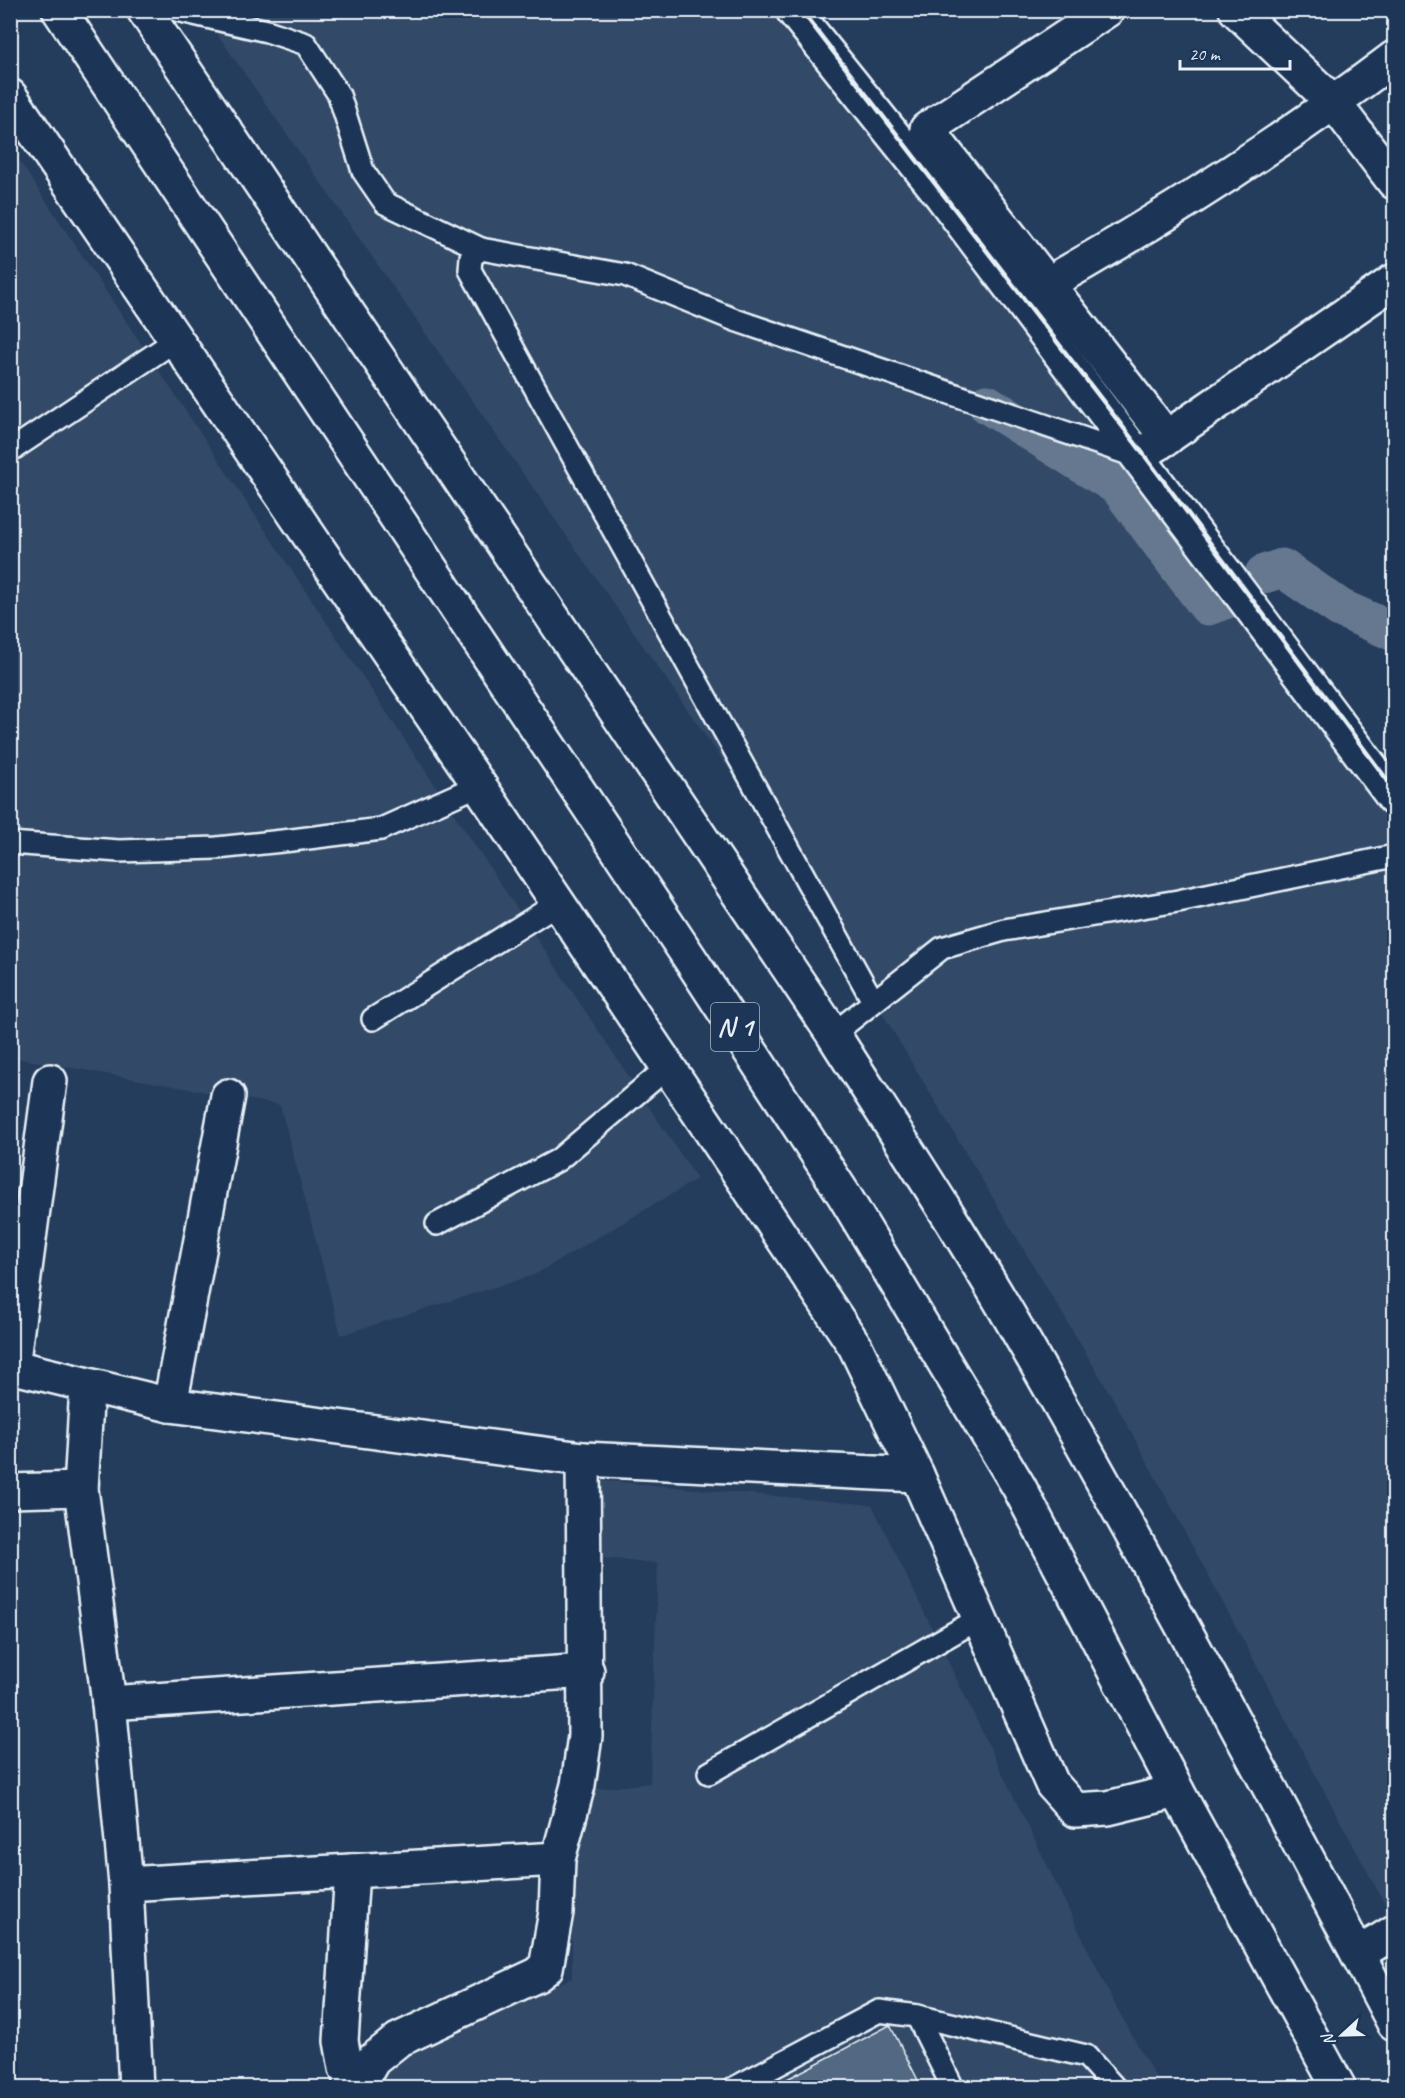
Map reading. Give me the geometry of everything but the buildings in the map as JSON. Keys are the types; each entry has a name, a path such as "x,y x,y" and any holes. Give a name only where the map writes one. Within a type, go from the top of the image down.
{"main road":[{"name":"N 1","path":"58,10 696,967 844,1195 1019,1487 1177,1791 1339,2088"},
{"path":"144,10 833,1034 1022,1337 1195,1648 1395,2024"},
{"path":"793,10 942,196 1395,798"},
{"path":"1107,10 927,129 1167,438"},
{"path":"1236,10 1334,103 1395,182"},
{"path":"1020,300 1118,245 1334,103 1395,57"},
{"path":"10,96 479,785 855,1346 916,1475 1052,1784 1075,1810 1108,1808 1177,1791"},
{"path":"1139,457 1395,280"},
{"path":"50,1081 11,1367 170,1405 583,1459 916,1475"},
{"path":"170,1405 228,1096"},
{"path":"87,1386 81,1489 109,1703 126,1884 136,2088"},
{"path":"355,2088 373,2060 398,2040 537,1975 546,1968 556,1912 558,1859 578,1785 585,1736 583,1459"},
{"path":"10,1491 81,1489"},
{"path":"109,1703 586,1671"},
{"path":"126,1884 558,1859"},
{"path":"352,1871 341,2042 346,2068 355,2088"},
{"path":"1358,1954 1395,1932"}],"lane":[{"path":"177,10 267,31 306,44 339,95 363,171 385,202 481,249 625,275 735,320 1139,457"},
{"path":"481,249 471,257 470,270 873,1001"},
{"path":"10,451 176,340"},
{"path":"10,843 119,851 217,848 381,829 479,785"},
{"path":"833,1034 942,948 1004,930 1178,901 1395,856"},
{"path":"374,1019 558,903"},
{"path":"437,1224 558,1160 668,1067"},
{"path":"709,1773 980,1618"},
{"path":"734,2088 879,2012 917,2016 1086,2056 1115,2088"},
{"path":"917,2016 953,2088"}],"shaded area":[{"path":"201,11 786,11 1394,776 1394,1921 1114,1400 781,844"},
{"path":"10,147 697,1179 534,1275 341,1335 280,1105 11,1057"},
{"path":"597,1480 872,1505 1113,2001 1161,2087 371,2088 387,2063 572,1978 572,1856 590,1790 650,1783 658,1563 603,1558"}],"waterway":[{"path":"987,404 1119,487 1208,606 1227,599"},
{"path":"1264,574 1282,568 1340,608 1394,632"}],"railway":[{"path":"801,10 1136,444 1394,789"}]}
